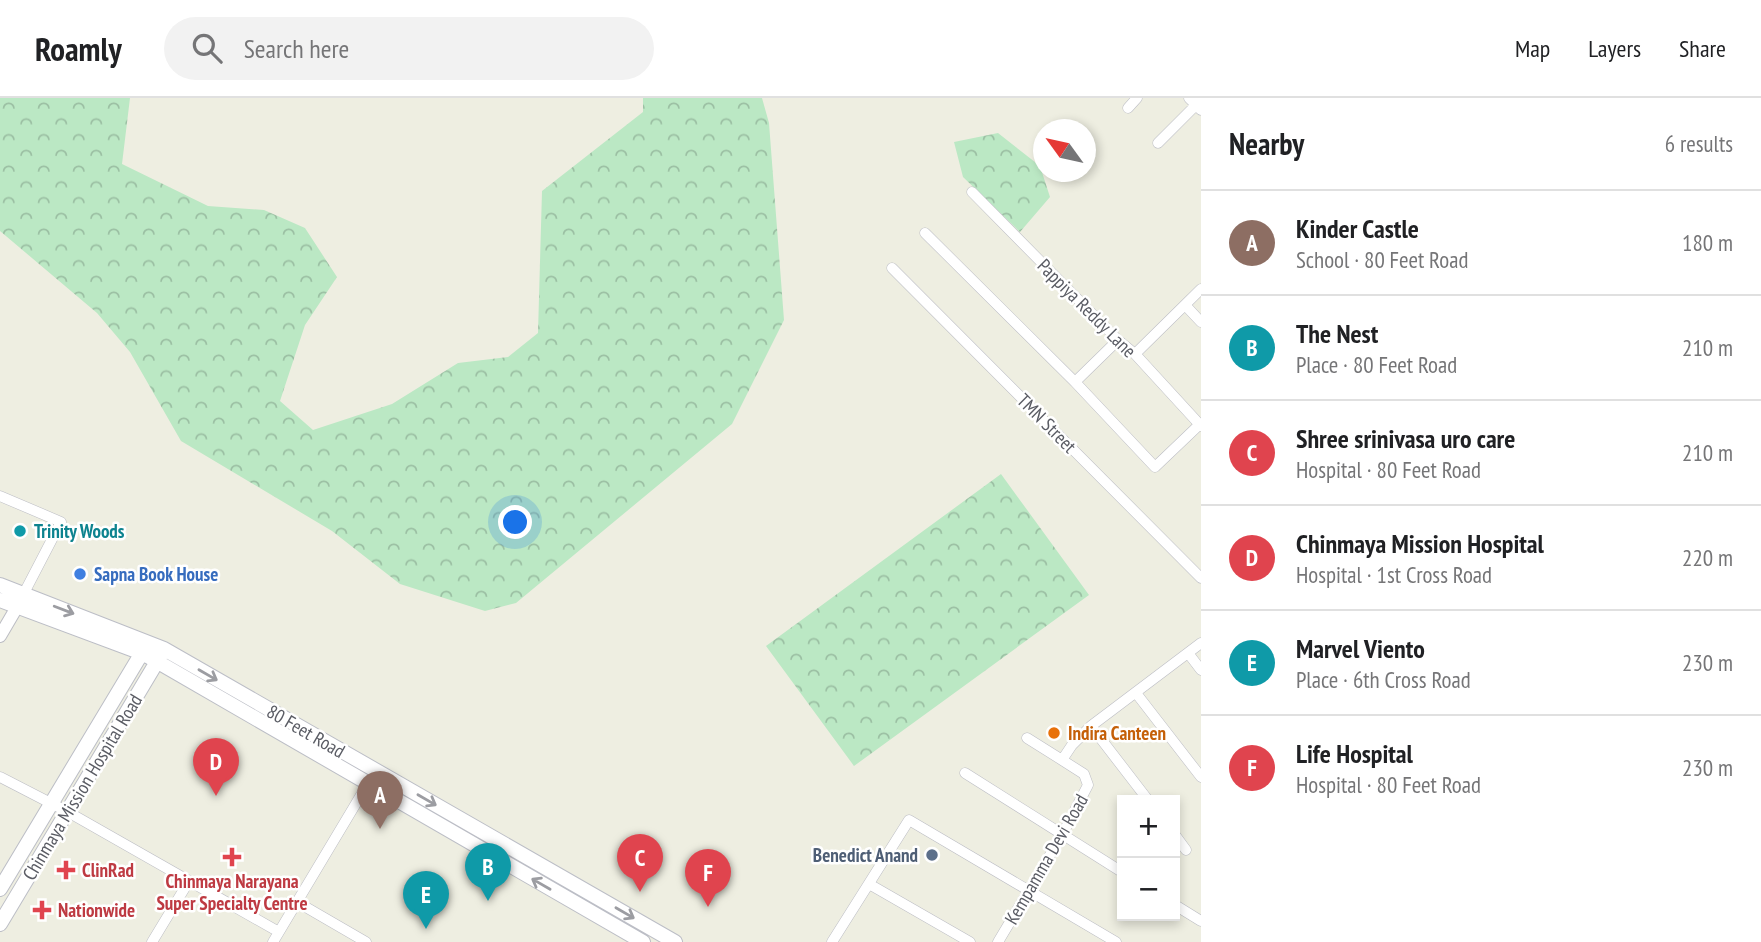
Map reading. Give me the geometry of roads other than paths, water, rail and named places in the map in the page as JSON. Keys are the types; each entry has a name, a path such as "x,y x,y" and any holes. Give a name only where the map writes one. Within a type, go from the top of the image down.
{"main road":[{"name":"80 Feet Road","path":"0,585 20,601"},
{"name":"80 Feet Road","path":"0,600 20,601 146,648 675,942"},
{"name":"Chinmaya Mission Hospital Road","path":"0,889 146,648"},
{"name":"Chinmaya Mission Hospital Road","path":"0,924 161,656"},
{"name":"80 Feet Road","path":"279,724 367,785 638,941"}],"street":[{"path":"1128,108 1137,98"},
{"path":"1158,143 1197,103"},
{"name":"Pappiya Reddy Lane","path":"972,192 1135,354 1200,425"},
{"path":"925,233 1155,467 1200,425"},
{"name":"TMN Street","path":"892,268 1201,578"},
{"path":"1135,354 1201,289"},
{"path":"1185,305 1201,322"},
{"path":"1074,382 1118,340"},
{"path":"0,496 61,522 0,636"},
{"path":"1027,737 1062,760 1072,745 1091,726 1201,643"},
{"path":"1188,653 1201,670"},
{"path":"1136,693 1201,777"},
{"path":"1091,726 1144,795"},
{"name":"Kempamma Devi Road","path":"998,942 1062,835 1088,785 1084,774 1062,760"},
{"path":"965,774 1117,869"},
{"path":"0,777 68,812 189,881 276,937 367,785"},
{"path":"832,942 909,820 1116,942"},
{"path":"1180,842 1186,850"},
{"path":"152,942 189,881"},
{"path":"869,884 970,942"},
{"path":"297,902 366,942"},
{"path":"1180,908 1201,921"}],"place":[{"name":"Trinity Woods","path":"20,531"},
{"name":"Sapna Book House","path":"80,574"},
{"name":"Indira Canteen","path":"1054,733"},
{"name":"Chinmaya Mission Hospital","path":"216,796"},
{"name":"Kinder Castle","path":"380,829"},
{"name":"Benedict Anand","path":"932,855"},
{"name":"Chinmaya Narayana Super Specialty Centre","path":"232,857"},
{"name":"ClinRad","path":"66,870"},
{"name":"Shree srinivasa uro care","path":"640,892"},
{"name":"The Nest","path":"488,901"},
{"name":"Life Hospital","path":"708,907"},
{"name":"Nationwide","path":"42,910"},
{"name":"Marvel Viento","path":"426,929"}]}
